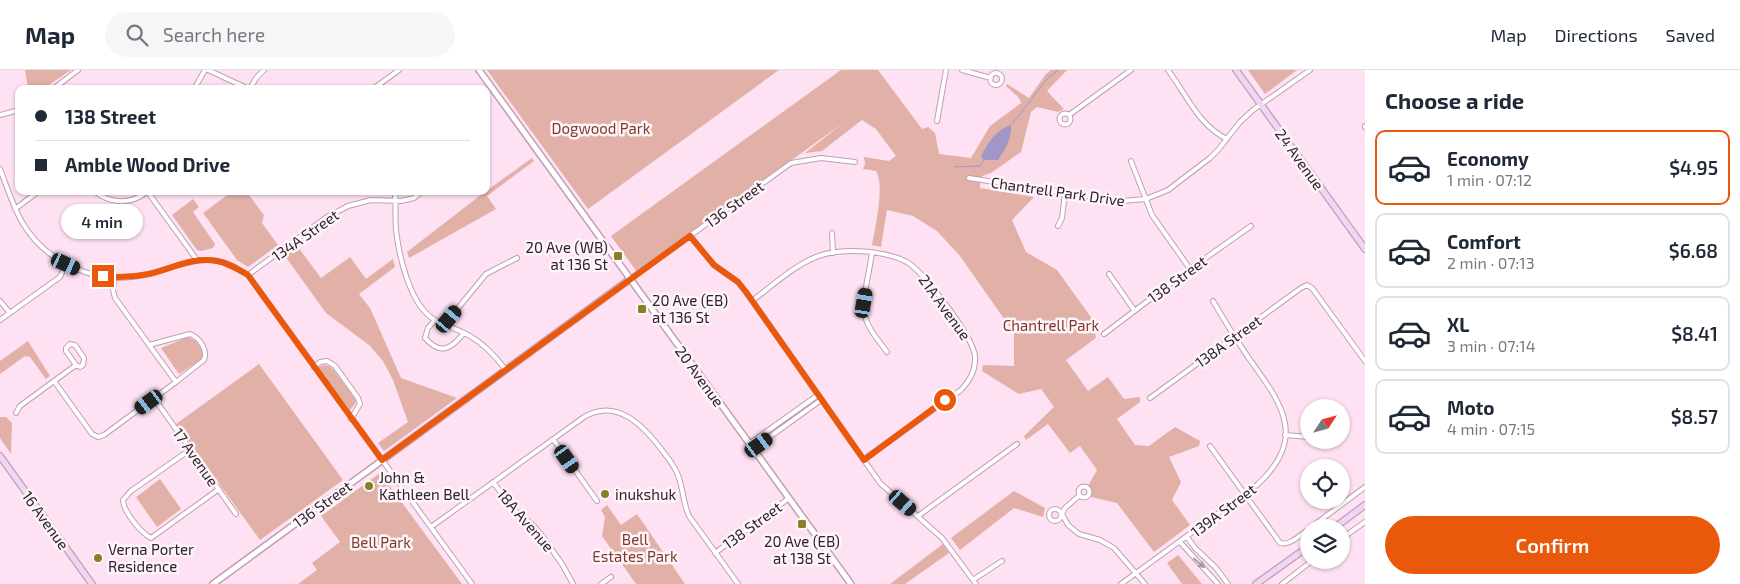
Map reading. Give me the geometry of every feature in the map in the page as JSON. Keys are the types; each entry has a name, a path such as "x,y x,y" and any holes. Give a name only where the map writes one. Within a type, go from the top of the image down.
{"main road":[{"name":"24 Avenue","path":"1236,70 1365,249"},
{"name":"16 Avenue","path":"0,456 92,584"},
{"path":"1346,519 1365,505"},
{"path":"1256,584 1300,552"}],"street":[{"path":"58,85 78,70"},
{"path":"197,85 206,70 241,85"},
{"path":"252,85 264,70"},
{"path":"378,85 399,70"},
{"name":"20 Avenue","path":"479,70 490,85"},
{"path":"937,121 946,70"},
{"path":"962,70 991,78"},
{"path":"1069,115 1131,70"},
{"path":"1168,70 1208,127 1227,139"},
{"name":"Chantrell Park Drive","path":"969,178 1121,201 1146,199 1168,190 1210,158 1240,122 1310,70"},
{"name":"20 Avenue","path":"490,85 851,584"},
{"path":"0,115 15,111"},
{"name":"136 Street","path":"213,584 791,163 821,158 855,162"},
{"path":"1131,161 1152,216 1190,269"},
{"path":"0,169 22,223 39,244 66,264 91,274 114,277 139,276 197,260 215,260 248,275 472,584"},
{"path":"1058,226 1062,218 1066,193"},
{"path":"15,209 34,195"},
{"path":"99,195 111,201 121,202 132,200 140,195"},
{"path":"150,195 197,260"},
{"path":"395,195 397,239 407,277 419,304 435,320 464,333 482,345 506,370"},
{"name":"134A Street","path":"248,275 336,212 348,206 371,200 395,201 414,198 417,195"},
{"name":"138 Street","path":"1104,334 1134,310 1251,226"},
{"path":"832,233 833,253"},
{"path":"690,236 708,260 738,282 880,483 942,538 975,582 1002,561"},
{"path":"872,252 864,303 865,317 871,330 887,352"},
{"name":"21A Avenue","path":"752,301 807,261 833,253 872,252 900,259 920,272 968,338 974,350 975,364 972,376 961,390 864,460"},
{"path":"445,324 486,274 517,258"},
{"path":"0,320 60,277 66,264"},
{"path":"1109,274 1134,310"},
{"path":"114,277 113,290 115,298 176,382"},
{"name":"138A Street","path":"1150,398 1234,336 1308,285 1365,361"},
{"path":"0,301 10,313"},
{"path":"1213,301 1234,336 1277,397 1283,412 1286,434 1300,436"},
{"path":"435,320 428,328 425,338 432,346 439,350 456,344 464,333"},
{"path":"54,381 92,434 98,437 104,435 176,382 204,360 206,355 205,349 195,336 190,334 148,345"},
{"path":"16,413 20,406 76,365 82,366 84,364 85,360 75,345 70,344 66,351 76,365"},
{"path":"314,366 320,362 327,361 334,366 358,398 360,404 351,419"},
{"path":"749,444 818,395"},
{"name":"17 Avenue","path":"154,398 236,514"},
{"path":"753,449 821,400"},
{"path":"431,527 589,414 602,410 616,411 629,417 646,430 671,462 679,477 689,516 738,584"},
{"path":"789,415 793,420"},
{"name":"139A Street","path":"1121,584 1187,537 1264,478 1275,466 1282,451 1286,434"},
{"path":"553,439 597,501"},
{"path":"918,516 1017,444"},
{"path":"1210,446 1280,543 1284,545 1300,534"},
{"path":"191,449 131,491 123,500 123,506 142,532 151,538 219,489"},
{"name":"18A Avenue","path":"493,482 514,510 540,533 562,564 573,584"},
{"path":"1321,519 1365,487"},
{"path":"1080,495 1065,508 1062,514 1064,520 1073,530 1085,537 1107,543 1114,548 1145,584"},
{"name":"138 Street","path":"715,553 789,498"},
{"path":"1350,533 1365,522"},
{"path":"1187,537 1194,548 1216,568 1228,584"},
{"path":"1180,542 1218,584"},
{"path":"1210,573 1216,568"},
{"path":"1282,584 1301,569"},
{"path":"602,584 611,577"}],"green space":[{"path":"25,70 71,70 49,85 27,85"},
{"name":"Dogwood Park","path":"487,70 779,70 588,209"},
{"name":"Chantrell Park","path":"841,70 878,70 922,129 928,127 935,133 939,154 971,158 990,126 1021,103 1019,98 1006,86 1007,84 1029,98 1051,70 1067,70 1047,91 1064,109 1058,112 1037,107 1031,112 1021,152 991,173 982,176 980,188 1034,197 1012,220 1026,252 1057,270 1098,327 1095,332 1096,338 1066,360 1088,391 1108,377 1124,399 1140,397 1140,402 1117,419 1135,445 1149,446 1175,427 1200,441 1199,446 1169,457 1181,482 1172,500 1190,525 1154,552 1117,503 1091,497 1092,491 1088,486 1097,470 1080,446 1070,453 1048,424 1026,440 1024,436 1054,407 1041,389 1019,394 982,371 983,365 1014,366 1014,333 960,256 937,231 913,216 887,210 881,247 872,245 879,207 880,186 876,171 863,169 865,164 864,157 889,161 896,156 876,129 862,120 822,151 805,153 843,123 637,272 611,236"},
{"path":"1248,70 1297,70 1265,94"},
{"path":"532,158 534,161 490,194 490,188"},
{"path":"228,195 249,195 264,215 262,223 278,245 248,267 237,260 203,213"},
{"path":"481,195 488,195 487,196 496,209 409,258 407,252"},
{"path":"193,199 199,207 193,212 215,244 213,248 197,250 172,215"},
{"path":"298,247 321,278 350,257 366,279 393,259 395,267 359,294 370,308 401,378 457,398 384,451 378,443 408,422 393,380 383,361 369,345 326,313 285,256"},
{"path":"188,337 199,345 203,358 179,374 161,348"},
{"path":"28,341 50,376 46,379 30,357 25,356 0,374 0,361"},
{"path":"259,364 343,480 260,540 176,424"},
{"path":"324,365 333,369 356,400 350,410 318,367"},
{"path":"0,417 6,417 12,423 11,454 0,438"},
{"name":"Bell Park","path":"380,473 462,584 298,584 317,570 312,563 340,542 321,516"},
{"path":"160,479 181,509 157,527 136,497"},
{"path":"1014,491 1045,508 1043,517 1014,508 960,550 951,538"},
{"name":"Bell Estates Park","path":"607,505 621,525 637,514 685,584 636,584 602,536 605,517 601,510"},
{"path":"943,544 949,553 905,584 890,584"},
{"path":"1178,555 1202,584 1182,584 1167,563"}],"shaded area":[{"path":"1011,125 1007,144 998,160 984,160 981,157 989,142 997,133"}],"waterway":[{"path":"1012,124 1047,79 1058,70"},
{"path":"954,167 980,166 985,159"}],"place":[{"name":"20 Ave (WB) at 136 St","path":"618,256"},
{"name":"20 Ave (EB) at 136 St","path":"642,309"},
{"name":"John & Kathleen Bell","path":"369,486"},
{"name":"inukshuk","path":"605,494"},
{"name":"20 Ave (EB) at 138 St","path":"802,524"},
{"name":"Verna Porter Residence","path":"98,558"}],"route":[{"path":"103,276 139,276 197,260 215,260 233,266 248,275 382,460 690,236 708,260 738,282 746,292 864,460 945,400"}]}
